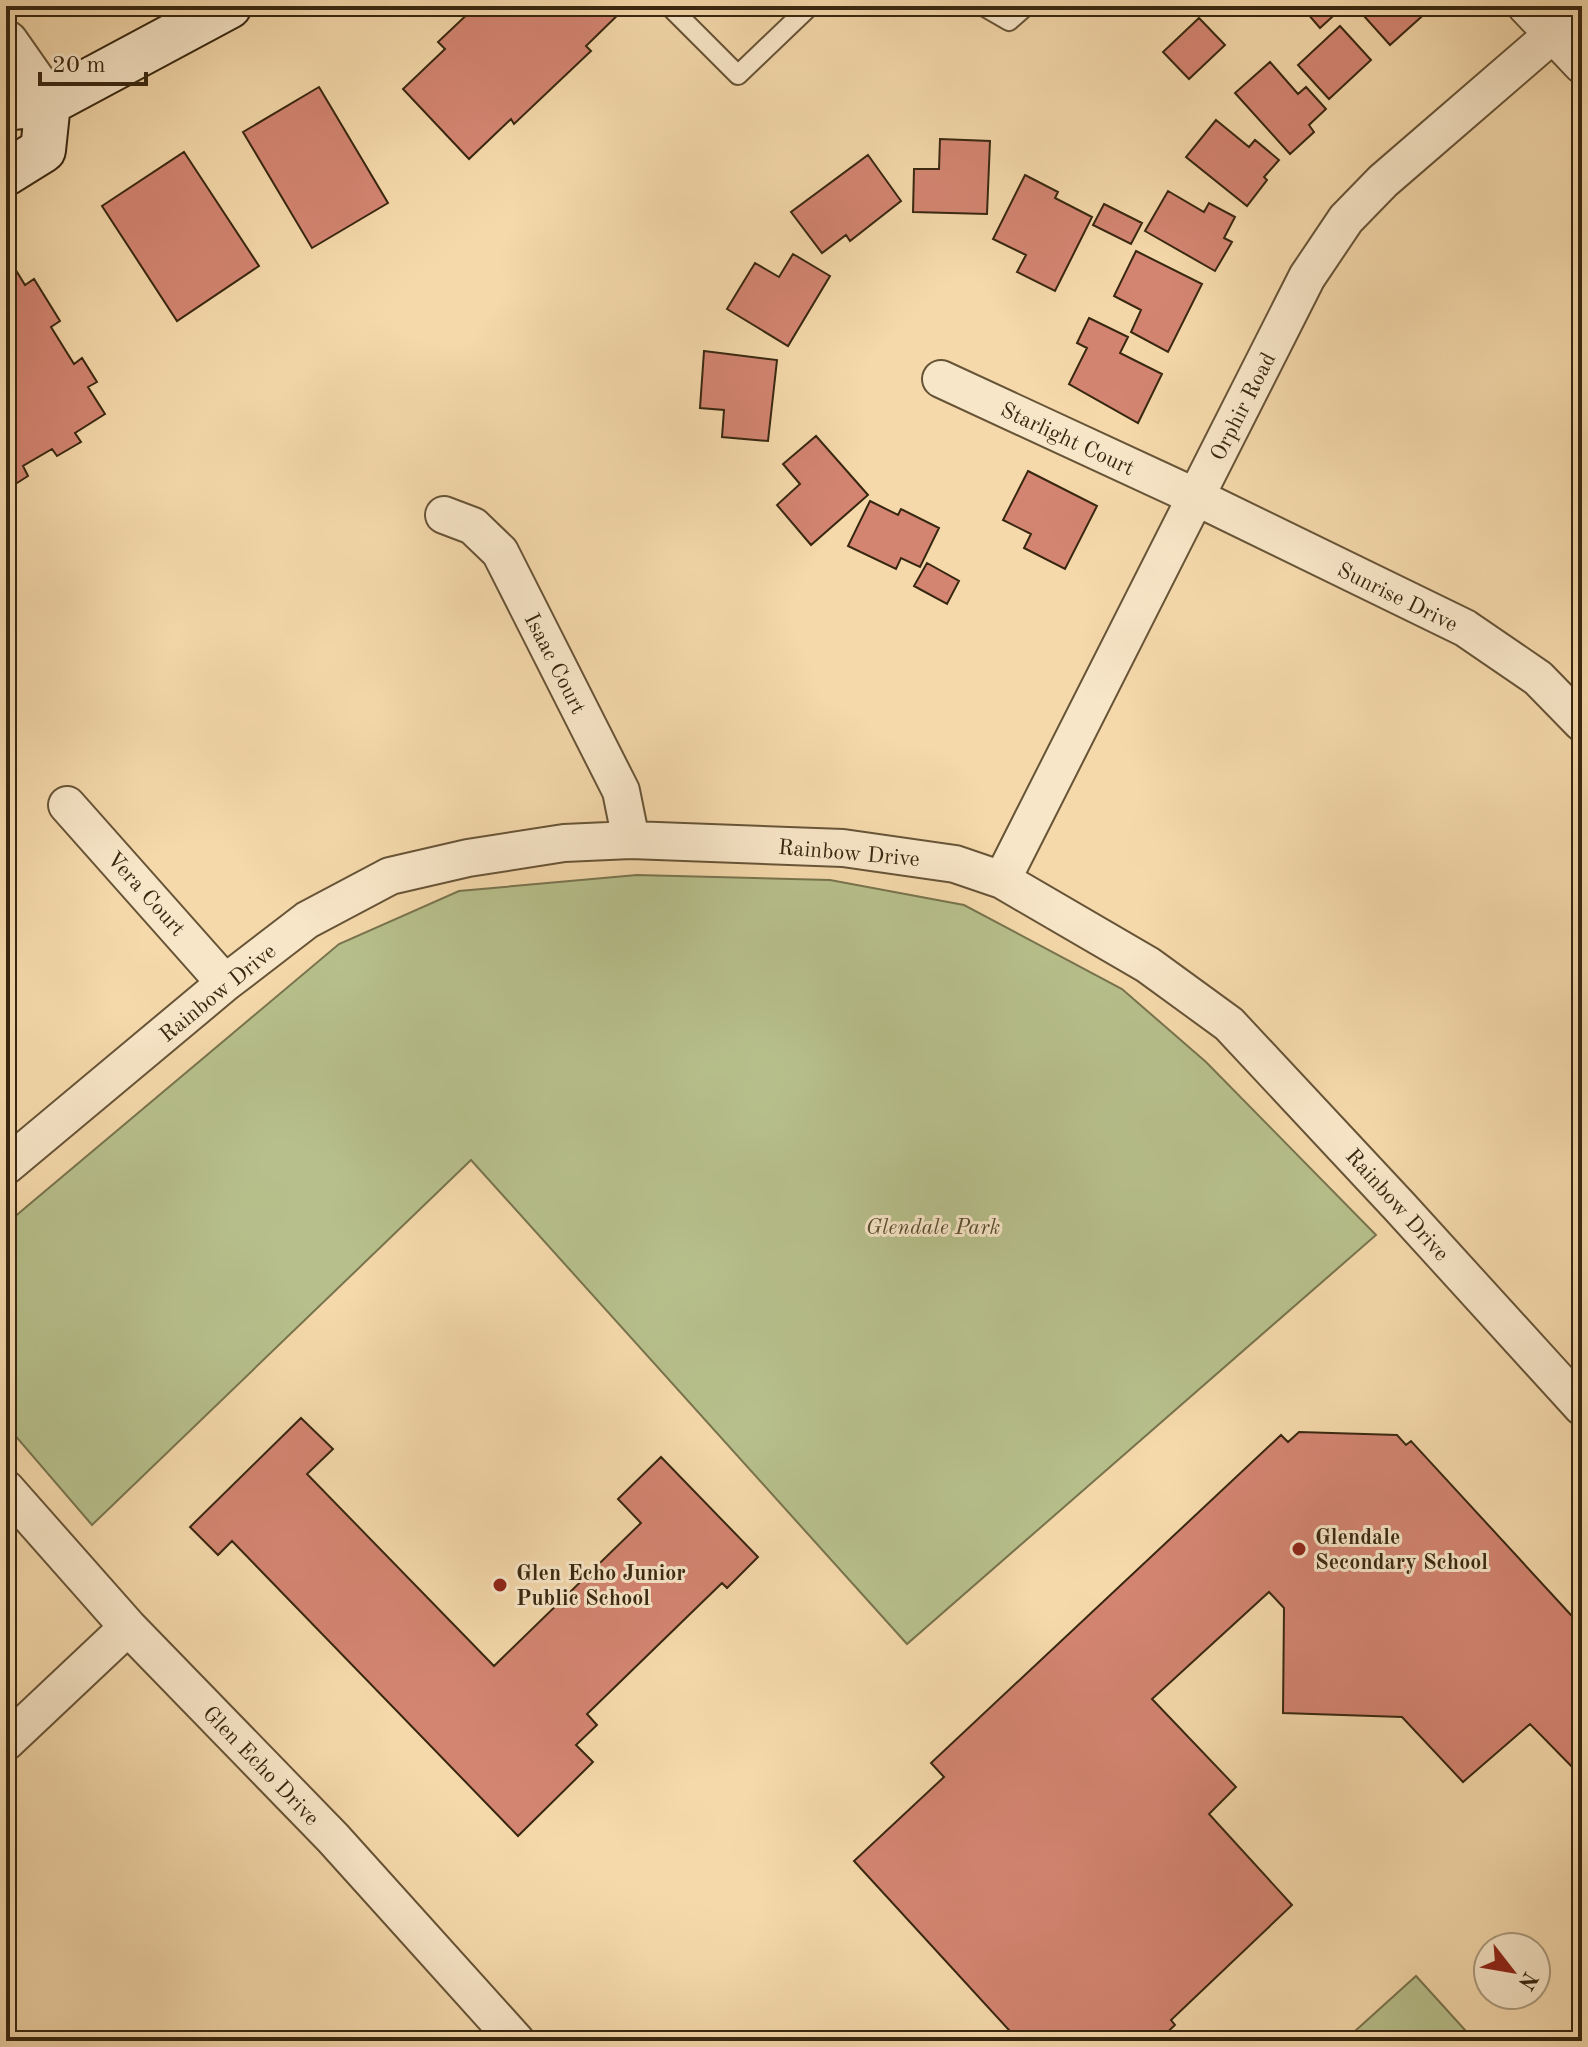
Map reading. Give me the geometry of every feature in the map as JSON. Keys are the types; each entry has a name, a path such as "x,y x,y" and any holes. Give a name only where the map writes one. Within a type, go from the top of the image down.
{"main road":[{"path":"27,105 229,6"},
{"path":"6,43 43,150 6,173"}],"street":[{"path":"1526,6 1582,65"},
{"name":"Orphir Road","path":"1002,880 1307,277 1346,219 1383,181 1582,9"},
{"name":"Starlight Court","path":"941,379 1196,497"},
{"name":"Sunrise Drive","path":"1196,497 1465,628 1538,678 1582,723"},
{"name":"Isaac Court","path":"444,515 473,526 500,552 621,791 631,840"},
{"name":"Vera Court","path":"67,805 225,983"},
{"name":"Rainbow Drive","path":"6,1166 225,983 307,920 390,876 523,849 564,843 631,840 843,848 955,864 1002,880 1148,965 1229,1024 1582,1407"},
{"name":"Glen Echo Drive","path":"6,1489 128,1627 333,1838 516,2041"},
{"path":"6,1742 128,1627"}],"lane":[{"path":"669,6 738,75 810,6"},
{"path":"983,6 1009,21 1026,6"}],"green space":[{"name":"Glendale Park","path":"637,875 830,880 964,905 1122,989 1206,1062 1376,1235 907,1644 471,1160 92,1525 6,1425 6,1224 339,944 459,891"},
{"path":"1416,1976 1475,2041 1344,2041"}],"building":[{"path":"476,6 627,6 586,46 591,51 514,124 511,119 469,159 403,89 445,49 438,42"},
{"path":"1301,6 1342,6 1343,7 1320,28"},
{"path":"1355,6 1428,6 1430,9 1390,45"},
{"path":"1199,18 1225,45 1189,79 1163,52"},
{"path":"1340,26 1371,60 1329,99 1298,65"},
{"path":"1270,62 1298,94 1306,87 1326,109 1309,125 1314,132 1290,154 1235,93"},
{"path":"319,87 388,203 312,248 243,132"},
{"path":"1216,120 1249,147 1255,140 1279,160 1264,177 1267,180 1247,206 1186,157"},
{"path":"940,139 990,141 987,214 913,212 914,169 939,169"},
{"path":"184,152 259,266 177,321 102,206"},
{"path":"868,155 901,201 850,241 846,235 822,253 791,212"},
{"path":"1025,175 1058,192 1055,198 1092,217 1055,291 1017,272 1026,255 993,239"},
{"path":"1168,191 1204,212 1209,203 1235,217 1224,238 1232,242 1215,271 1145,231"},
{"path":"1104,204 1142,223 1131,244 1093,225"},
{"path":"1136,251 1202,284 1168,352 1131,332 1141,310 1114,296"},
{"path":"793,254 830,276 788,346 727,309 755,263 779,277"},
{"path":"14,267 25,285 34,279 60,321 51,327 74,364 82,358 97,382 88,387 105,414 75,433 81,442 57,456 52,449 23,466 28,476 6,490 6,272"},
{"path":"1089,318 1128,337 1120,353 1162,374 1138,423 1069,384 1087,348 1077,343"},
{"path":"704,351 777,360 768,441 722,437 724,410 700,408"},
{"path":"816,436 868,495 811,545 777,505 800,484 783,464"},
{"path":"1028,471 1097,506 1065,569 1024,548 1031,534 1003,520"},
{"path":"870,501 898,515 901,509 939,528 920,567 901,558 896,569 848,546"},
{"path":"927,563 959,581 947,604 914,586"},
{"path":"301,1418 333,1449 307,1474 494,1666 641,1523 618,1499 661,1457 758,1557 727,1588 722,1583 587,1714 597,1725 576,1745 593,1762 518,1836 232,1541 218,1555 190,1527"},
{"path":"1299,1432 1397,1435 1406,1445 1411,1441 1582,1627 1582,1777 1530,1724 1463,1782 1402,1717 1283,1713 1284,1608 1269,1592 1152,1699 1236,1787 1209,1814 1292,1905 1171,2020 1175,2025 1158,2041 1019,2041 854,1861 944,1777 931,1763 1281,1435 1288,1442"}],"place":[{"name":"Glendale Secondary School","path":"1299,1549"},
{"name":"Glen Echo Junior Public School","path":"500,1585"}]}
